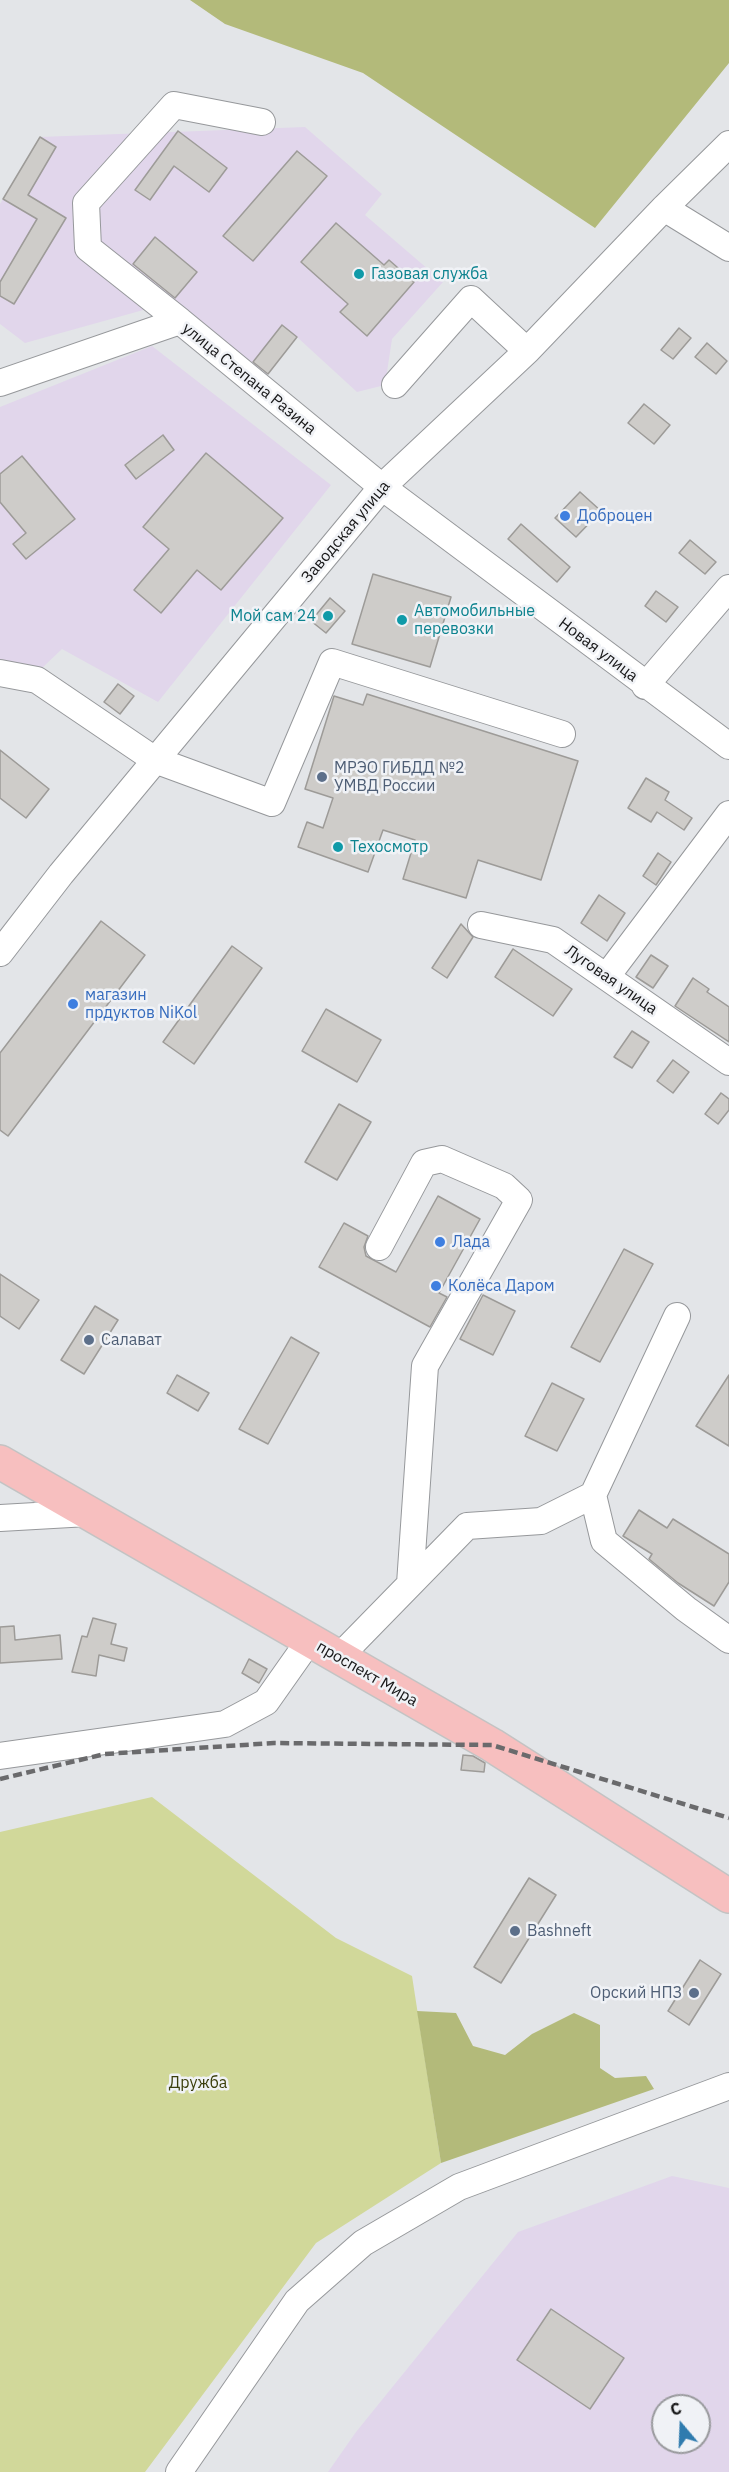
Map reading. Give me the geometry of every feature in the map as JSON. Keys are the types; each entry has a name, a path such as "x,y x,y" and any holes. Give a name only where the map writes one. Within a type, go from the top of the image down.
{"main road":[{"name":"проспект Мира","path":"0,1462 492,1746 729,1896"}],"street":[{"path":"180,321 88,248 86,203 174,105 262,122"},
{"name":"Заводская улица","path":"0,953 61,874 382,487 527,351 664,208 729,144"},
{"path":"664,208 729,248"},
{"path":"395,385 471,299 527,351"},
{"name":"улица Степана Разина","path":"0,384 180,321 382,487"},
{"name":"Новая улица","path":"382,487 645,686 729,746"},
{"path":"645,686 729,588"},
{"path":"0,673 37,680 155,760 272,803 333,662 562,734"},
{"path":"607,976 729,814"},
{"name":"Луговая улица","path":"482,925 554,940 729,1062"},
{"path":"379,1247 424,1163 442,1159 504,1186 519,1200 425,1366 410,1584"},
{"path":"338,1658 467,1526 541,1521 593,1495 677,1316"},
{"path":"593,1495 604,1541 686,1609 729,1640"},
{"path":"0,1518 88,1513"},
{"path":"0,1756 225,1724 266,1702 309,1641"},
{"path":"180,2472 297,2301 363,2242 459,2187 729,2086"}],"shaded area":[{"path":"305,127 382,194 365,215 443,282 392,339 385,385 357,392 297,337 267,374 172,302 25,343 0,324 0,204 40,137"},
{"path":"152,346 331,485 158,702 62,649 41,669 0,664 0,407"},
{"path":"672,2176 729,2188 729,2472 328,2472 356,2432 518,2232"}],"green space":[{"path":"190,0 729,0 729,63 595,228 363,73 225,24"},
{"name":"Дружба","path":"152,1797 336,1938 412,1976 441,2163 316,2243 145,2472 0,2472 0,1832"},
{"path":"417,2011 456,2013 473,2046 505,2055 532,2034 574,2013 600,2025 600,2068 615,2078 646,2076 654,2089 441,2163"}],"building":[{"path":"178,131 227,168 209,192 174,166 150,200 135,190"},
{"path":"40,137 56,147 28,195 66,218 14,304 0,296 0,282 37,219 3,199"},
{"path":"297,151 327,176 253,261 223,236"},
{"name":"Газовая служба","path":"336,223 384,265 389,260 414,282 367,336 340,312 348,304 301,262"},
{"path":"155,237 197,272 175,298 133,264"},
{"path":"282,325 297,337 268,374 253,362"},
{"path":"679,328 691,338 673,359 661,350"},
{"path":"707,343 727,361 716,374 695,357"},
{"path":"644,404 670,425 654,444 628,423"},
{"path":"163,435 174,450 136,479 125,465"},
{"path":"206,453 283,518 221,590 197,570 161,613 134,590 169,549 143,527"},
{"path":"22,456 75,519 26,559 13,544 26,533 0,502 0,474"},
{"path":"580,492 601,511 576,537 555,518"},
{"path":"521,524 570,567 557,582 508,539"},
{"path":"690,540 716,562 705,574 679,553"},
{"name":"Автомобильные перевозки","path":"373,574 451,597 430,667 352,644"},
{"path":"656,591 678,607 666,622 645,606"},
{"name":"Мой сам 24","path":"330,598 345,611 326,633 311,621"},
{"path":"118,684 134,696 120,714 104,702"},
{"path":"367,694 578,761 541,880 478,860 466,898 403,879 415,840 383,830 368,872 298,847 307,822 323,828 333,798 305,789 334,696 363,705"},
{"path":"0,750 49,789 26,818 0,798"},
{"path":"646,778 669,792 665,800 692,818 684,830 657,812 651,822 628,808"},
{"path":"658,853 671,862 656,885 643,876"},
{"path":"599,895 625,913 607,941 581,923"},
{"name":"магазин прдуктов NiKol","path":"101,921 145,955 8,1136 0,1130 0,1053"},
{"path":"461,924 473,937 447,978 432,968"},
{"path":"232,946 262,968 194,1064 163,1042"},
{"path":"513,949 572,989 553,1016 495,977"},
{"path":"651,955 668,966 653,988 636,977"},
{"path":"693,978 709,989 707,992 729,1007 729,1042 675,1006"},
{"path":"326,1009 381,1040 357,1082 302,1051"},
{"path":"632,1031 649,1042 632,1068 614,1057"},
{"path":"673,1060 689,1072 673,1093 657,1081"},
{"path":"721,1093 729,1099 729,1110 718,1124 705,1114"},
{"path":"339,1104 371,1122 337,1180 305,1162"},
{"name":"Лада","path":"438,1196 480,1219 439,1293 447,1297 430,1327 319,1267 344,1223 368,1236 364,1247 366,1256 396,1272"},
{"path":"624,1249 653,1264 600,1362 571,1347"},
{"path":"0,1274 39,1300 19,1329 0,1316"},
{"path":"483,1295 515,1311 493,1355 460,1339"},
{"name":"Салават","path":"95,1306 118,1320 84,1374 61,1360"},
{"path":"291,1337 319,1353 268,1444 239,1429"},
{"path":"177,1375 209,1393 198,1411 167,1393"},
{"path":"729,1375 729,1446 696,1426"},
{"path":"552,1383 584,1399 557,1451 525,1436"},
{"path":"639,1510 667,1528 673,1519 729,1554 729,1582 714,1606 678,1583 649,1559 652,1554 623,1536"},
{"path":"93,1618 116,1624 111,1644 127,1648 124,1661 99,1655 96,1676 72,1672 82,1636 87,1637"},
{"path":"14,1626 15,1640 60,1635 62,1659 0,1663 0,1627"},
{"path":"249,1659 267,1669 259,1683 242,1673"},
{"path":"463,1755 473,1756 485,1763 484,1772 461,1770"},
{"name":"Bashneft","path":"529,1878 556,1895 501,1983 474,1967"},
{"name":"Орский НПЗ","path":"700,1960 721,1974 689,2025 668,2011"},
{"path":"551,2309 624,2358 590,2409 517,2360"}],"railway":[{"path":"0,1779 105,1754 274,1743 492,1745 729,1818"}],"place":[{"name":"Газовая служба","path":"359,274"},
{"name":"Доброцен","path":"565,516"},
{"name":"Мой сам 24","path":"328,616"},
{"name":"Автомобильные перевозки","path":"402,620"},
{"name":"МРЭО ГИБДД №2 УМВД России","path":"322,777"},
{"name":"Техосмотр","path":"338,847"},
{"name":"магазин прдуктов NiKol","path":"73,1004"},
{"name":"Лада","path":"440,1242"},
{"name":"Колёса Даром","path":"436,1286"},
{"name":"Салават","path":"89,1340"},
{"name":"Bashneft","path":"515,1931"},
{"name":"Орский НПЗ","path":"694,1993"}]}
